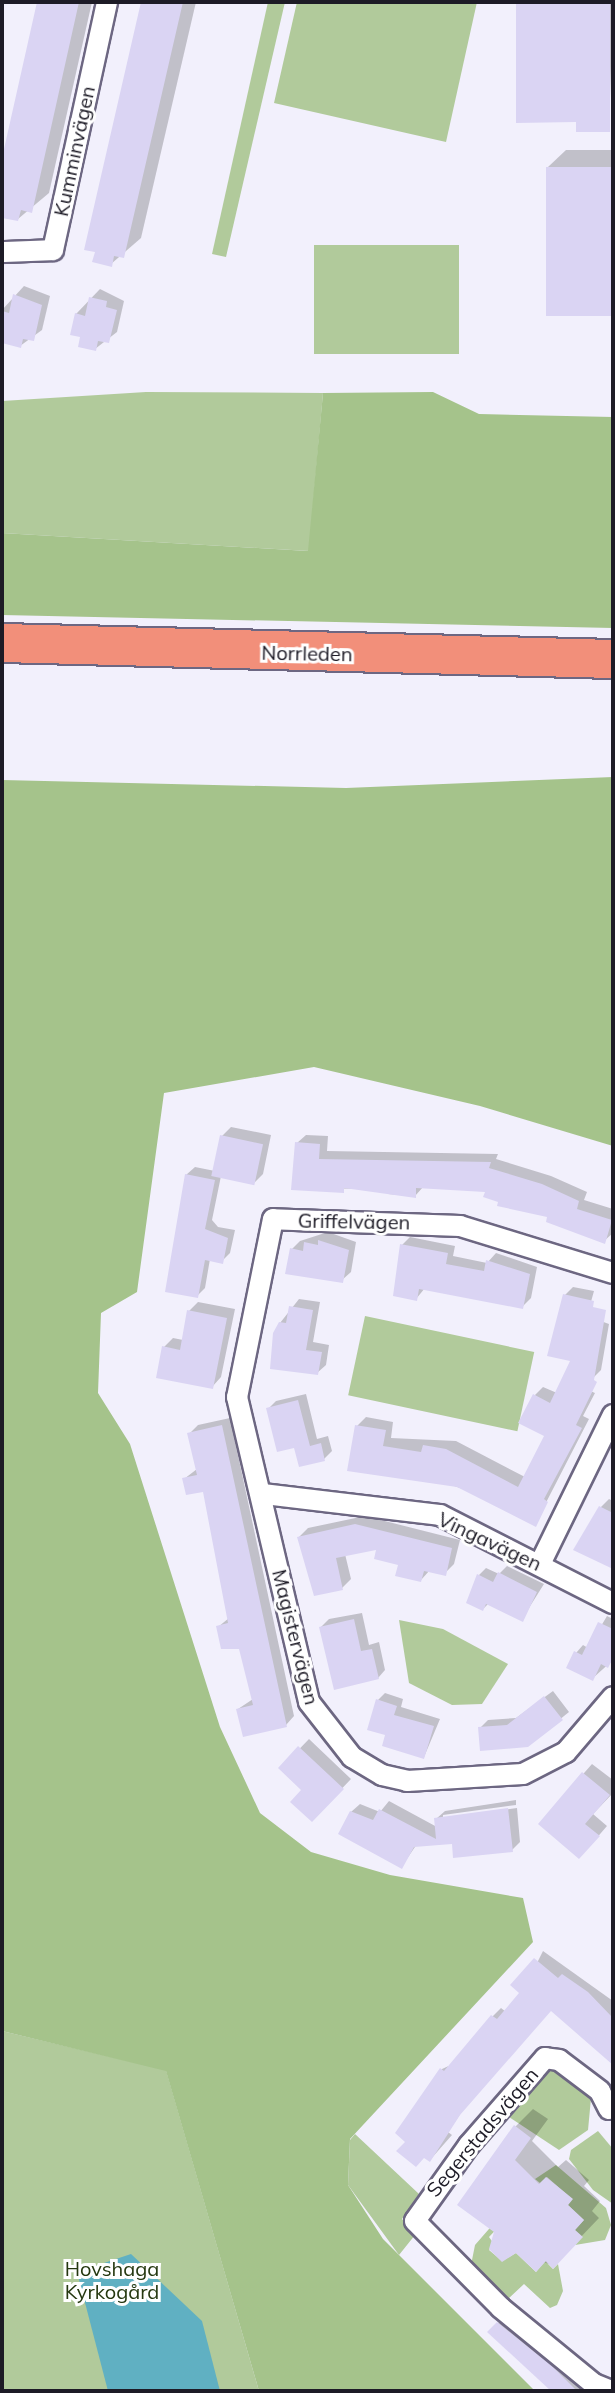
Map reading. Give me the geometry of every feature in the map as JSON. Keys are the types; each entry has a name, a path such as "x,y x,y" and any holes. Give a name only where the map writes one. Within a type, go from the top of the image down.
{"highway":[{"name":"Norrleden","path":"2,643 613,659"},
{"name":"Norrleden","path":"2,664 613,678"}],"street":[{"name":"Kumminvägen","path":"2,252 53,250 107,2"},
{"name":"Griffelvägen","path":"264,1494 237,1397 273,1219 460,1226 613,1273"},
{"path":"540,1564 613,1415"},
{"name":"Vingavägen","path":"264,1494 440,1515 613,1603"},
{"name":"Magistervägen","path":"264,1494 309,1702 331,1736 366,1767 423,1782 523,1774 566,1752 613,1697"},
{"name":"Segerstadsvägen","path":"609,2109 600,2091 559,2060 545,2058 469,2145 415,2221 501,2308 594,2384 611,2391"}],"green space":[{"path":"268,2 285,2 226,257 212,254"},
{"path":"297,2 477,2 446,142 274,103"},
{"path":"314,245 459,245 459,354 314,354"},
{"path":"146,392 323,393 309,551 2,533 2,401"},
{"path":"433,392 479,414 613,417 613,628 2,615 2,533 308,551 323,393"},
{"path":"613,777 613,1146 480,1106 314,1067 164,1093 137,1292 101,1313 98,1393 130,1444 220,1727 260,1813 311,1852 390,1875 523,1898 533,1942 350,2139 348,2185 383,2239 535,2391 259,2391 166,2071 2,2031 2,780 346,788"},
{"path":"365,1316 534,1352 517,1431 348,1395"},
{"path":"399,1620 443,1629 508,1664 482,1704 452,1705 409,1683"},
{"name":"Hovshaga Kyrkogård","path":"2,2031 166,2070 259,2391 2,2391"},
{"path":"546,2069 554,2069 591,2098 588,2130 559,2150 509,2117 508,2110"},
{"path":"598,2131 613,2149 613,2204 593,2190 569,2159 571,2150"},
{"path":"355,2134 419,2194 402,2219 415,2235 399,2255 348,2185 350,2140"},
{"path":"556,2165 606,2208 611,2225 605,2240 575,2245 582,2237 575,2230 584,2220 568,2205 572,2199 547,2177 540,2183 535,2179"},
{"path":"502,2214 507,2218 489,2237 494,2244 489,2250 502,2261 516,2253 536,2272 545,2261 553,2269 558,2264 563,2291 557,2305 550,2308 524,2284 507,2300 471,2265 475,2245"}],"water":[{"path":"131,2254 202,2321 220,2391 108,2391 77,2272"}],"building":[{"path":"37,2 79,2 32,213 21,210 18,221 2,218 2,158"},
{"path":"141,2 183,2 124,258 114,256 112,267 92,262 95,252 84,250"},
{"path":"610,2 610,132 576,132 576,122 516,123 516,4"},
{"path":"546,167 613,167 613,316 546,316"},
{"path":"13,294 42,305 34,341 23,339 21,348 2,343 2,311 9,313"},
{"path":"89,297 107,301 106,307 117,310 109,343 98,341 96,351 78,347 80,337 70,335 75,313 85,316"},
{"path":"220,1135 263,1144 254,1185 211,1176"},
{"path":"295,1142 320,1144 319,1159 491,1162 489,1168 542,1184 579,1201 577,1209 612,1220 605,1244 546,1222 547,1217 497,1206 498,1202 483,1197 485,1192 416,1188 416,1198 344,1188 344,1193 291,1190"},
{"path":"185,1174 215,1180 205,1229 228,1238 223,1264 205,1260 198,1298 165,1292"},
{"path":"318,1240 349,1250 343,1283 285,1274 290,1248 303,1251 304,1242 318,1245"},
{"path":"400,1244 448,1253 446,1264 484,1271 486,1260 530,1274 523,1309 419,1289 417,1301 393,1296"},
{"path":"563,1294 594,1301 593,1307 606,1310 594,1380 597,1382 576,1425 582,1428 544,1499 548,1502 536,1527 457,1487 347,1471 355,1425 386,1430 383,1446 421,1452 423,1445 446,1449 518,1487 544,1436 518,1423 533,1394 550,1403 570,1361 547,1356"},
{"path":"289,1306 313,1310 306,1350 322,1352 318,1375 270,1369 273,1333 279,1322 286,1323"},
{"path":"187,1310 227,1318 213,1389 156,1378 162,1346 180,1350"},
{"path":"298,1400 310,1446 321,1443 325,1461 299,1467 294,1448 277,1452 266,1408"},
{"path":"222,1425 287,1727 243,1737 236,1709 253,1705 239,1649 221,1649 216,1626 228,1623 203,1492 186,1495 182,1478 197,1475 187,1433"},
{"path":"599,1506 613,1513 613,1569 573,1550"},
{"path":"355,1524 452,1548 446,1576 424,1571 421,1582 395,1576 398,1565 374,1559 376,1550 336,1558 343,1590 314,1596 297,1537"},
{"path":"498,1572 537,1592 523,1622 486,1604 483,1611 466,1603 477,1574 493,1582"},
{"path":"354,1619 361,1651 372,1649 379,1679 334,1690 319,1627"},
{"path":"598,1622 613,1629 613,1658 608,1668 601,1664 593,1681 566,1668 574,1651 582,1655"},
{"path":"544,1696 563,1720 528,1747 480,1751 478,1727 507,1725"},
{"path":"376,1699 397,1706 394,1715 434,1726 424,1759 382,1746 385,1735 367,1730"},
{"path":"298,1746 344,1789 312,1822 290,1802 301,1790 278,1768"},
{"path":"582,1772 610,1795 585,1824 600,1836 579,1859 538,1824"},
{"path":"508,1808 513,1852 453,1858 452,1844 414,1847 402,1869 338,1834 350,1811 373,1820 379,1809 436,1839 434,1818"},
{"path":"534,1958 558,1978 562,1974 588,1992 613,2018 613,2065 551,2011 460,2115 430,2162 424,2158 416,2167 396,2151 405,2142 395,2133 440,2068 444,2071 491,2015 497,2019 519,1993 510,1985"},
{"path":"514,2125 531,2138 515,2160 539,2184 546,2177 573,2199 568,2205 584,2220 575,2230 583,2237 553,2269 546,2261 536,2272 516,2253 502,2262 489,2249 494,2232 457,2205"},
{"path":"497,2322 553,2367 577,2391 551,2391 487,2332"}]}
